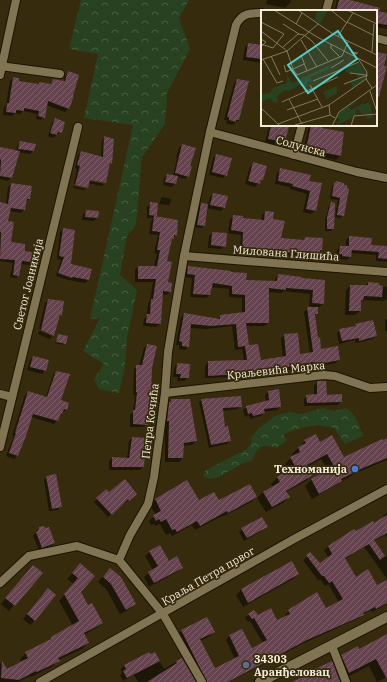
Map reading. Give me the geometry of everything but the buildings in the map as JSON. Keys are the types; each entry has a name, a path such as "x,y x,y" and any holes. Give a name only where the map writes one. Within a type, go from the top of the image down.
{"street":[{"path":"0,75 16,0"},
{"path":"326,10 329,0"},
{"name":"Петра Кочића","path":"119,560 130,535 148,504 154,477 165,393 168,352 184,256 210,132 236,25 242,16 261,12"},
{"path":"377,38 387,41"},
{"path":"1,66 60,74"},
{"path":"294,156 302,126"},
{"name":"Светог Јоаникија","path":"0,447 78,127"},
{"name":"Солунска","path":"210,132 294,156 387,178"},
{"name":"Милована Глишића","path":"184,256 387,272"},
{"name":"Краљевића Марка","path":"165,393 324,375 335,376 370,388 387,387"},
{"path":"0,394 12,396"},
{"name":"Краља Петра првог","path":"40,682 294,539 387,489"},
{"path":"0,583 29,556 77,546 119,560 163,614 202,682"},
{"path":"260,682 387,618"},
{"path":"332,646 346,682"}],"green space":[{"path":"81,0 189,0 179,18 190,49 167,93 165,124 142,157 136,225 127,236 120,275 137,290 127,338 125,366 119,393 99,389 94,379 104,364 83,351 100,318 90,319 133,125 84,118 98,54 69,49"},
{"path":"323,408 333,411 346,408 349,410 357,420 363,436 345,444 334,428 318,425 301,428 283,434 287,441 276,448 264,446 258,449 252,461 243,463 219,477 209,479 203,476 206,470 247,449 252,442 251,438 259,428 275,416 289,412 302,414"}],"place":[{"name":"Техноманија","path":"355,469"},
{"name":"34303 Аранђеловац","path":"246,665"}]}
